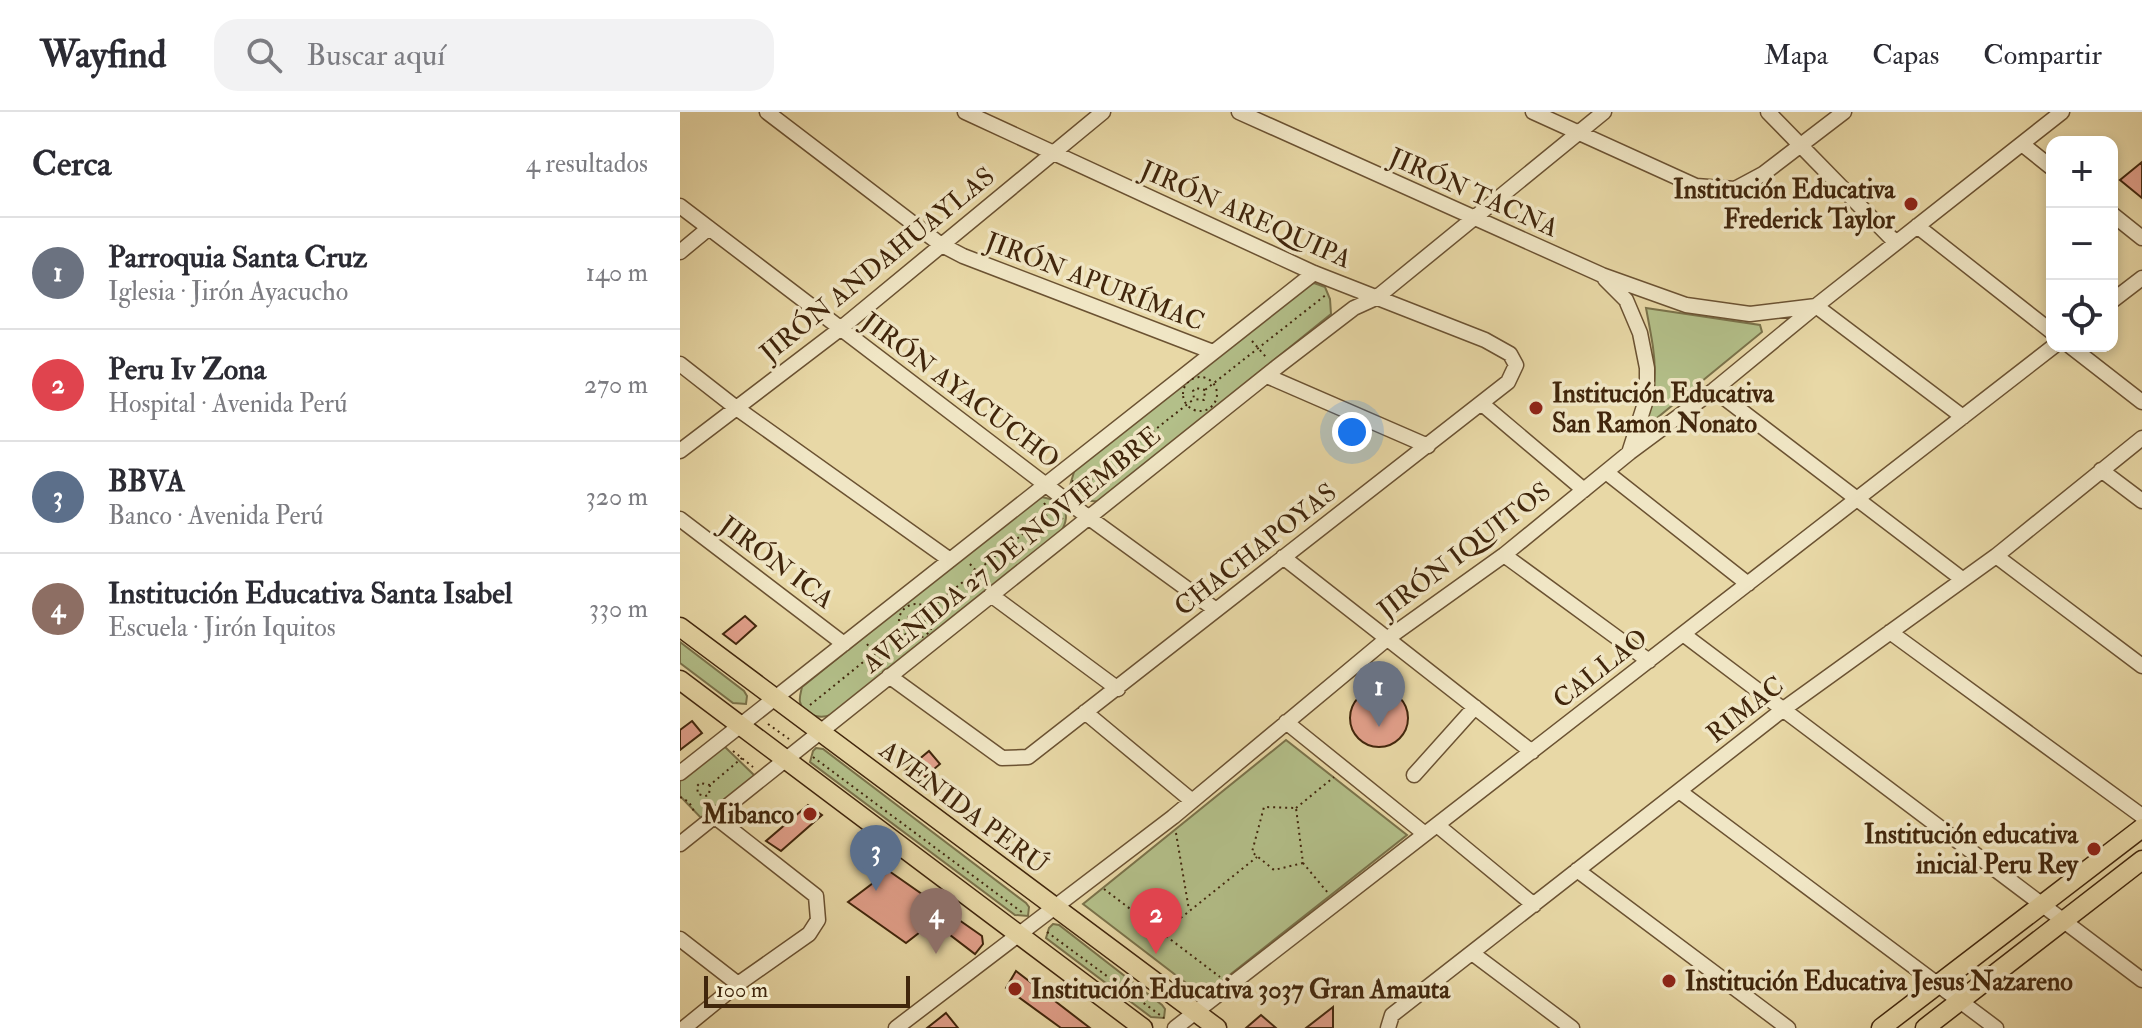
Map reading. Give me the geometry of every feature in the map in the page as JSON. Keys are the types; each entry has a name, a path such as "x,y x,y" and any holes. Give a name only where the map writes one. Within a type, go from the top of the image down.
{"main road":[{"name":"AVENIDA PERÚ","path":"680,627 1217,1028"},
{"path":"680,680 747,720 784,758 1143,1028"},
{"path":"1881,1028 2142,828"},
{"path":"1925,1028 2142,860"}],"street":[{"name":"JIRÓN APURÍMAC","path":"767,112 940,244 963,256 1213,352"},
{"name":"JIRÓN AREQUIPA","path":"965,112 1314,273 1485,340 1510,354"},
{"name":"JIRÓN ANDAHUAYLAS","path":"680,451 840,329 1103,112"},
{"name":"JIRÓN TACNA","path":"1239,112 1602,275 1686,305 1750,314 1816,306"},
{"path":"1533,112 1696,186 1735,189 1763,174 1844,112"},
{"name":"AVENIDA 27 DE NOVIEMBRE","path":"680,844 888,673 1269,370 1354,308 1376,298 1604,112"},
{"path":"1768,112 1895,242"},
{"name":"JIRÓN IQUITOS","path":"896,1028 1173,817 1388,638 1504,555 2062,112"},
{"path":"2022,144 2046,163"},
{"name":"JIRÓN AYACUCHO","path":"680,206 1041,488 1088,517 1216,610"},
{"path":"2118,219 2142,238"},
{"path":"1917,226 2046,327"},
{"path":"680,252 709,228"},
{"name":"AVENIDA 27 DE NOVIEMBRE","path":"680,773 774,697 957,558 1314,273"},
{"name":"JIRÓN TACNA","path":"1602,275 1626,300 1640,333 1647,368 1647,397 1629,453"},
{"path":"2118,296 2142,278"},
{"path":"1816,306 1963,417"},
{"name":"CALLAO","path":"1176,1028 2046,352"},
{"path":"2078,352 2142,402"},
{"name":"CHACHAPOYAS","path":"888,673 1002,758 1028,757 1508,382 1516,365 1510,354"},
{"path":"680,364 735,407 957,558"},
{"path":"1269,370 1428,446"},
{"path":"1714,390 1962,579"},
{"path":"1481,403 1584,490"},
{"name":"RIMAC","path":"1388,1028 1392,1015 1577,870 1785,708 1996,556 2142,438"},
{"path":"2101,470 2142,501"},
{"path":"1606,472 1748,584"},
{"name":"JIRÓN ICA","path":"680,519 844,644"},
{"path":"1504,555 1649,661"},
{"path":"1996,556 2142,666"},
{"path":"1283,557 1532,752"},
{"path":"991,591 1118,689"},
{"path":"1890,632 2142,816"},
{"path":"1683,634 2142,980"},
{"path":"1414,775 1475,707"},
{"path":"1085,712 1191,800"},
{"path":"1286,722 1344,769 1534,905"},
{"path":"1679,791 1996,1028"},
{"path":"684,1028 738,984 809,934 818,920 816,896 708,821"},
{"path":"1577,870 1788,1028"},
{"path":"680,939 738,984"},
{"path":"1472,953 1572,1028"}],"path":[{"path":"1205,390 1340,283"},
{"path":"1251,340 1269,370"},
{"path":"1199,376 1213,383 1217,396 1211,408 1198,411 1186,405 1182,395 1188,380 1199,376"},
{"path":"1140,429 1160,453"},
{"path":"1041,488 1051,512 1088,517 1083,487 1059,474"},
{"path":"957,558 991,591"},
{"path":"919,603 930,609 933,627 925,636 913,638 902,631 900,615 907,606 919,603"},
{"path":"910,614 923,614 925,622 920,629 909,625 910,614"},
{"path":"797,714 909,625"},
{"path":"861,637 888,673"},
{"path":"747,720 800,746 1176,1028"},
{"path":"726,746 761,772"},
{"path":"710,785 742,758"},
{"path":"1303,863 1274,870 1252,852 1264,807 1296,808 1344,769"},
{"path":"680,797 708,821"},
{"path":"1296,808 1303,863 1337,903"},
{"path":"1173,817 1190,911"},
{"path":"1162,933 1258,856"},
{"path":"1092,880 1231,985"}],"green space":[{"path":"1314,283 1325,287 1331,314 1100,501 1083,500 1069,489 1076,465 1302,287"},
{"path":"1646,308 1760,325 1762,332 1641,431 1652,397 1655,370"},
{"path":"1042,497 1062,502 1066,518 1060,534 831,715 817,716 802,707 802,687 1034,500"},
{"path":"680,642 744,691 746,704 733,703 680,663"},
{"path":"1286,740 1407,835 1203,996 1083,904"},
{"path":"724,746 755,776 703,820 680,796 680,780"},
{"path":"816,748 823,749 1026,903 1028,916 1015,915 810,762"},
{"path":"1053,924 1059,925 1162,1005 1164,1018 1151,1017 1046,938"}],"building":[{"path":"2142,162 2142,198 2120,180"},
{"path":"745,616 756,626 736,644 723,634"},
{"path":"1379,689 1400,697 1408,718 1400,739 1379,747 1358,739 1350,718 1358,697"},
{"path":"692,721 702,733 680,750 680,730"},
{"path":"929,751 940,764 920,781 905,771"},
{"path":"808,805 822,815 781,851 766,841"},
{"path":"889,871 982,936 983,944 975,954 933,922 906,943 848,902"},
{"path":"1016,971 1090,1028 1061,1028 1006,988"},
{"path":"1333,1007 1333,1028 1306,1028"},
{"path":"946,1013 958,1028 927,1028"},
{"path":"1261,1015 1276,1028 1246,1028"}],"place":[{"name":"Institución Educativa Frederick Taylor","path":"1911,204"},
{"name":"Institución Educativa San Ramon Nonato","path":"1536,408"},
{"name":"Parroquia Santa Cruz","path":"1379,727"},
{"name":"Mibanco","path":"810,814"},
{"name":"Institución educativa inicial Peru Rey","path":"2094,849"},
{"name":"BBVA","path":"876,891"},
{"name":"Institución Educativa Santa Isabel","path":"936,954"},
{"name":"Peru Iv Zona","path":"1156,954"},
{"name":"Institución Educativa Jesus Nazareno","path":"1669,981"},
{"name":"Institución Educativa 3037 Gran Amauta","path":"1015,989"}]}
